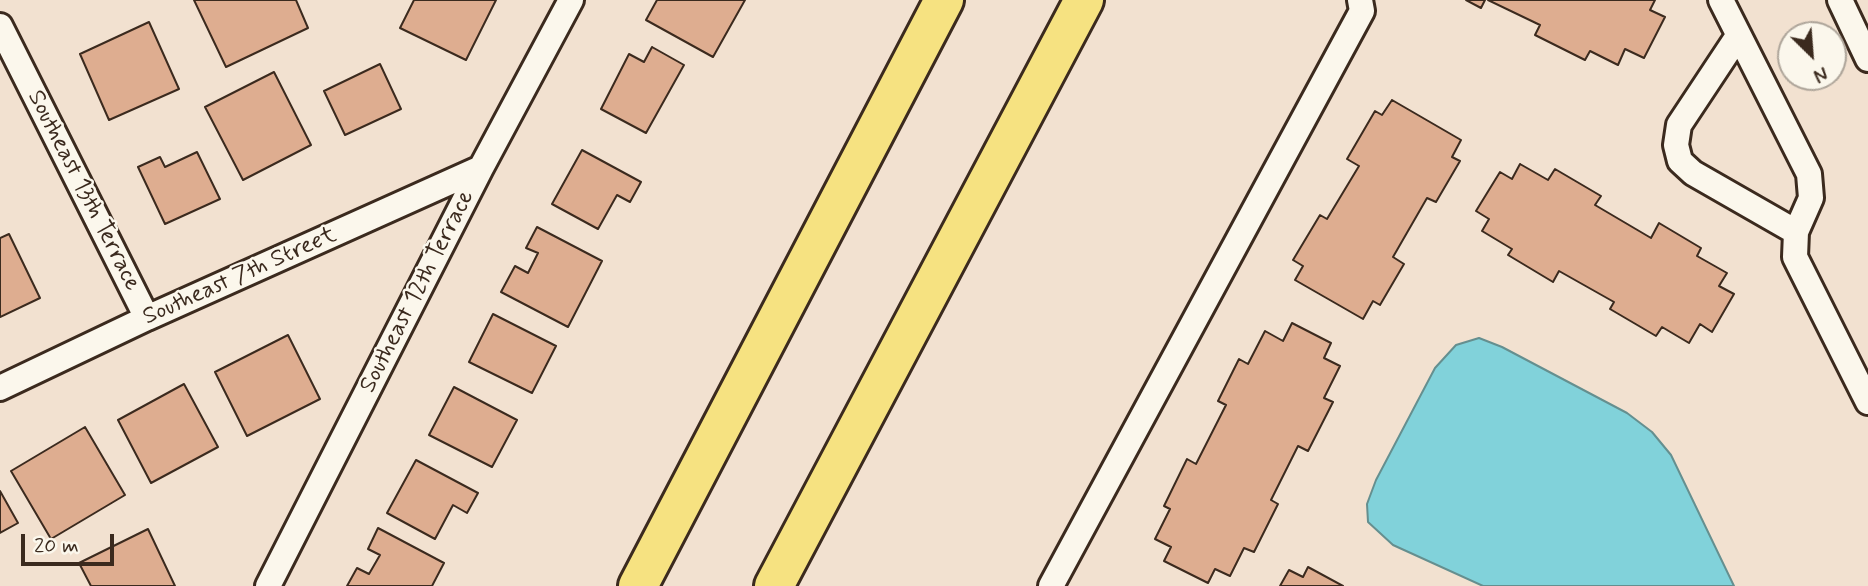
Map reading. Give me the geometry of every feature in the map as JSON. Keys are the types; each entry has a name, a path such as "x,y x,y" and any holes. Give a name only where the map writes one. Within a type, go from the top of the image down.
{"highway":[{"path":"638,586 944,0"},
{"path":"774,586 1084,0"}],"street":[{"name":"Southeast 12th Terrace","path":"268,586 481,168 570,0"},
{"path":"1051,586 1362,10 1360,0"},
{"path":"1721,0 1809,174 1811,198 1796,232 1795,257 1868,402"},
{"path":"1840,0 1868,60"},
{"name":"Southeast 13th Terrace","path":"0,26 147,318"},
{"path":"1738,36 1679,125 1676,145 1680,161 1692,173 1796,232"},
{"name":"Southeast 7th Street","path":"0,388 147,318 481,168"}],"water":[{"path":"1479,338 1502,347 1627,413 1652,432 1671,455 1734,586 1483,586 1393,545 1368,522 1367,504 1376,480 1435,368 1456,345"}],"building":[{"path":"194,0 296,0 308,28 226,67"},
{"path":"414,0 496,0 466,60 400,28"},
{"path":"657,0 745,0 713,57 646,20"},
{"path":"1466,0 1485,0 1481,8"},
{"path":"1488,0 1655,0 1650,10 1665,17 1644,58 1625,49 1618,65 1590,51 1585,60 1535,35 1540,25"},
{"path":"149,22 179,89 109,120 80,54"},
{"path":"652,47 684,65 646,133 601,109 629,54 644,62"},
{"path":"380,64 401,109 345,135 324,91"},
{"path":"274,72 311,145 243,180 205,107"},
{"path":"1392,100 1461,140 1452,157 1460,161 1436,202 1427,198 1393,257 1404,264 1380,305 1373,301 1363,319 1295,280 1303,266 1293,260 1320,215 1327,219 1359,166 1347,159 1375,111 1382,115"},
{"path":"582,150 641,182 630,202 617,195 598,229 552,204"},
{"path":"197,152 220,199 165,224 138,167 160,157 165,167"},
{"path":"1520,164 1548,180 1555,169 1601,196 1595,205 1651,238 1659,223 1701,248 1697,256 1727,273 1719,286 1734,294 1712,332 1700,324 1689,343 1662,327 1656,336 1610,309 1614,302 1559,271 1553,282 1508,255 1512,249 1482,231 1489,219 1476,211 1500,172 1512,179"},
{"path":"537,227 602,261 568,327 501,292 515,266 528,273 538,253 526,248"},
{"path":"9,234 40,298 0,317 0,238"},
{"path":"493,314 556,346 532,393 469,362"},
{"path":"1292,323 1331,343 1324,358 1340,366 1324,398 1333,402 1308,451 1298,446 1271,500 1278,504 1254,552 1244,548 1230,576 1215,569 1208,583 1164,561 1171,547 1155,539 1170,509 1164,506 1187,459 1196,464 1226,405 1218,401 1239,359 1248,364 1265,331 1283,341"},
{"path":"288,335 320,399 247,436 215,372"},
{"path":"184,384 218,447 151,483 118,420"},
{"path":"454,387 517,420 492,467 429,435"},
{"path":"85,427 125,495 51,539 11,471"},
{"path":"416,460 478,493 467,513 453,505 435,539 387,513"},
{"path":"0,491 18,523 0,533"},
{"path":"378,528 444,563 432,586 347,586 357,568 369,574 380,555 368,549"},
{"path":"148,529 175,586 91,586 79,563"},
{"path":"1308,567 1343,586 1280,586 1289,570 1303,577"}]}
